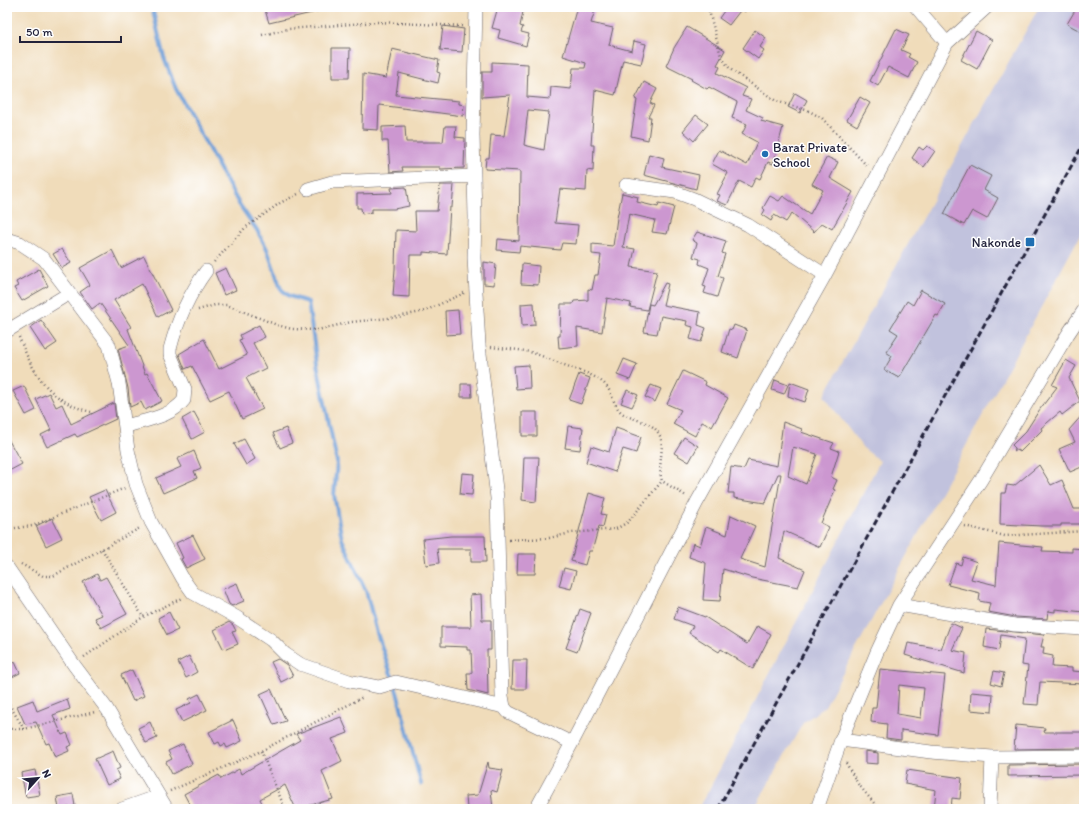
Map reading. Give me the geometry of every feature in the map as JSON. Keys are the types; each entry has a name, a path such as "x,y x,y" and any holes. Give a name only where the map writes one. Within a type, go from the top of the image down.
{"street":[{"path":"476,7 474,176 476,287 479,345 497,498 502,696 504,707 508,712 572,743"},
{"path":"916,7 947,43"},
{"path":"536,809 572,743 697,502 878,178 947,43 987,7"},
{"path":"308,189 332,182 474,176"},
{"path":"626,185 675,192 694,198 748,226 825,275"},
{"path":"7,239 20,243 44,259 68,294 98,329 109,345 119,383 126,426 128,450 136,484 152,522 183,579 193,593 236,617 271,640 285,654 300,664 349,681 379,687 396,682 504,707"},
{"path":"126,426 163,415 175,409 184,400 185,389 170,354 171,343 182,314 197,283 206,271"},
{"path":"11,329 68,294"},
{"path":"817,809 840,744 877,652 899,605 981,480 1068,334 1084,310"},
{"path":"12,564 74,665 107,709 167,809"},
{"path":"899,605 1015,625 1084,629"},
{"path":"840,744 992,757 1084,756"},
{"path":"990,809 992,757"},
{"path":"122,809 159,796"}],"path":[{"path":"708,7 721,56 730,70 776,101 809,110 822,118 878,178"},
{"path":"737,7 745,10 759,7"},
{"path":"262,35 288,29 377,22 476,26"},
{"path":"206,271 245,228 280,203 308,189"},
{"path":"182,314 215,305 227,305 277,325 292,329 318,330 351,322 398,318 425,311 476,287"},
{"path":"11,329 49,391 62,401 90,412"},
{"path":"479,345 532,353 584,372 601,381 612,393 619,410 625,415 651,425 658,432 662,446 659,468 662,481 697,502"},
{"path":"499,540 549,538 571,533 616,529 628,522 662,481"},
{"path":"7,529 32,526 136,484"},
{"path":"12,564 43,576 50,577 152,522"},
{"path":"953,522 1005,536 1084,531"},
{"path":"102,549 143,617"},
{"path":"74,665 143,617 193,593"},
{"path":"159,796 261,751 332,715 379,687"},
{"path":"7,701 24,730"},
{"path":"7,729 24,730 107,709"},
{"path":"840,744 858,784 879,809"},
{"path":"261,751 285,809"}],"shaded area":[{"path":"1039,7 1084,7 1084,228 825,706 803,723 754,809 699,809 880,461 863,448 824,396"}],"building":[{"path":"281,7 319,7 320,11 269,23 265,10"},
{"path":"498,7 524,7 520,26 523,27 521,32 529,34 526,46 498,38 500,30 492,28"},
{"path":"577,7 596,7 591,23 613,28 609,45 632,51 634,41 646,44 641,64 623,60 615,95 595,90 591,145 594,145 593,171 587,170 586,191 560,189 555,223 578,225 576,244 562,243 560,250 520,246 519,252 497,250 498,239 519,241 520,171 485,169 486,158 489,158 491,135 504,136 510,95 482,97 482,72 492,72 492,62 528,64 527,97 550,99 551,87 571,89 573,68 585,68 586,63 563,56","holes":["528,110 549,112 544,150 524,145"]},
{"path":"727,7 743,7 729,25 719,18"},
{"path":"1077,7 1084,7 1084,33 1067,24"},
{"path":"443,26 464,29 462,52 440,50"},
{"path":"687,27 725,50 717,65 720,67 717,73 746,88 742,96 751,99 746,110 763,118 761,121 783,127 773,164 768,162 760,179 756,177 751,187 739,181 727,205 717,201 720,195 717,194 728,173 712,164 719,150 747,165 757,142 742,134 747,124 732,118 737,102 709,87 707,89 691,80 692,79 666,66 674,48"},
{"path":"896,29 909,35 901,50 910,54 908,57 917,62 909,78 888,67 878,86 870,81"},
{"path":"755,30 766,38 760,47 764,50 758,59 743,48"},
{"path":"976,31 992,40 977,69 961,60"},
{"path":"332,48 350,48 349,78 332,78"},
{"path":"392,49 439,60 437,72 440,73 438,83 399,73 396,95 459,101 459,104 464,105 463,116 379,105 378,130 362,129 363,74 386,78"},
{"path":"644,82 657,89 650,103 654,105 648,117 651,117 648,140 631,136 637,100 635,99"},
{"path":"795,93 807,100 800,113 788,107"},
{"path":"860,97 870,103 857,126 847,120"},
{"path":"696,115 708,124 694,141 683,131"},
{"path":"405,126 406,142 443,142 445,126 456,126 455,137 465,138 464,168 440,169 440,167 402,167 403,171 390,172 388,141 382,141 382,127"},
{"path":"927,146 935,151 924,167 912,158 919,147 923,150"},
{"path":"649,154 664,158 662,167 699,175 696,189 644,175"},
{"path":"827,157 838,162 830,178 853,192 832,229 822,223 814,232 792,213 786,222 774,215 771,221 762,215 765,210 763,208 770,196 779,201 783,196 810,214 823,190 812,184"},
{"path":"970,165 991,176 984,190 998,198 987,219 972,211 964,225 944,214"},
{"path":"440,185 454,185 452,207 450,207 447,254 423,252 423,255 410,255 409,297 393,296 396,230 416,231 415,211 437,211"},
{"path":"406,187 409,206 394,209 372,209 372,212 362,214 361,208 357,208 357,194 392,193 391,188"},
{"path":"622,193 638,197 637,202 658,207 659,203 674,207 667,234 652,232 655,220 629,214 623,247 635,249 631,267 657,271 647,310 630,307 631,303 607,298 602,332 577,328 578,346 559,348 558,336 560,336 561,304 573,304 574,301 588,300 588,289 592,290 595,275 598,275 601,255 592,254 592,244 613,246"},
{"path":"697,232 726,241 722,253 725,254 718,276 723,278 717,297 704,293 706,287 703,286 709,268 699,264 700,259 693,257 697,243 692,240"},
{"path":"62,249 71,263 62,268 53,254"},
{"path":"112,250 121,268 144,256 171,310 158,317 142,284 114,300 131,327 128,329 145,374 147,373 162,401 145,410 141,402 130,407 128,388 118,349 129,345 100,303 92,309 80,292 90,285 80,268"},
{"path":"484,262 496,264 494,285 484,284"},
{"path":"522,264 539,266 538,285 521,284"},
{"path":"226,268 236,290 224,295 215,273"},
{"path":"39,269 48,286 22,301 14,288 18,286 16,282"},
{"path":"665,283 668,284 663,305 700,312 698,325 706,328 701,342 690,339 693,327 686,325 687,321 661,316 657,334 644,332 649,304 653,305"},
{"path":"921,290 945,304 938,316 936,315 899,378 884,370 892,356 886,352 898,334 890,329 907,301 913,305"},
{"path":"534,303 535,325 522,326 521,304"},
{"path":"458,310 460,334 446,335 445,311"},
{"path":"41,320 57,343 45,351 30,328"},
{"path":"259,325 265,337 253,343 266,368 246,378 263,409 242,419 229,391 210,400 192,366 185,369 179,354 204,339 219,369 247,355 239,340 242,339 240,335"},
{"path":"734,325 747,330 738,358 722,352 729,329 732,330"},
{"path":"624,359 637,364 630,380 617,375"},
{"path":"1066,360 1076,366 1069,378 1080,401 1062,415 1060,412 1041,428 1042,430 1020,452 1017,450 1014,452 1015,448 1012,445 1026,431 1040,409 1057,387 1052,385"},
{"path":"529,365 530,388 516,389 514,366"},
{"path":"683,371 706,382 705,385 728,398 712,427 702,422 695,436 673,424 681,410 667,404"},
{"path":"579,374 590,378 581,404 569,400"},
{"path":"775,380 788,385 784,394 772,390"},
{"path":"790,382 809,389 805,402 788,396"},
{"path":"461,384 471,384 472,397 461,397"},
{"path":"651,385 661,389 655,402 645,397"},
{"path":"24,386 36,410 26,415 13,391"},
{"path":"627,390 638,395 632,407 621,403"},
{"path":"49,393 56,407 62,404 71,424 114,403 116,419 77,437 75,434 47,447 41,435 51,430 36,399"},
{"path":"194,412 205,432 192,439 182,419"},
{"path":"522,412 537,412 537,436 522,436"},
{"path":"1084,413 1084,466 1070,472 1059,449 1075,442 1069,430"},
{"path":"783,422 802,429 801,432 834,443 831,448 839,451 831,477 837,480 833,489 835,490 821,523 829,527 820,547 784,531 779,558 805,570 798,587 752,578 723,569 720,601 703,600 706,563 689,557 693,543 700,546 706,527 727,535 731,515 755,526 740,559 765,567 781,474 778,474 765,503 734,498 734,493 728,493 731,467 744,469 748,460 777,466","holes":["793,447 817,454 806,484 788,476"]},
{"path":"568,426 583,428 580,450 565,448"},
{"path":"286,428 292,443 280,448 273,433"},
{"path":"616,428 641,437 636,453 623,449 615,472 586,462 591,446 609,452"},
{"path":"7,437 22,464 7,472"},
{"path":"684,437 698,446 689,462 674,453"},
{"path":"244,439 255,459 246,465 234,444"},
{"path":"194,451 201,468 194,471 197,478 163,493 156,478 181,467 177,459"},
{"path":"524,457 539,457 536,502 522,500"},
{"path":"1039,465 1051,485 1062,480 1074,509 1084,509 1084,524 1042,526 1000,524 1001,493 1005,493 1007,485 1014,486"},
{"path":"462,473 474,474 472,495 460,494"},
{"path":"105,490 116,512 101,520 89,497"},
{"path":"589,493 605,498 601,514 606,515 603,527 599,526 592,551 589,551 585,565 571,561"},
{"path":"52,518 62,538 46,546 36,526"},
{"path":"193,535 205,559 186,568 181,559 183,558 176,543"},
{"path":"451,536 485,536 486,562 471,562 471,549 437,549 439,563 426,565 423,539"},
{"path":"999,543 1043,547 1042,551 1072,552 1072,548 1084,549 1084,612 1055,609 1055,612 1048,611 1047,619 1016,617 988,612 990,603 979,601 980,593 948,585 956,563 961,565 963,557 977,562 971,579 996,585"},
{"path":"518,554 536,554 535,574 517,574"},
{"path":"564,568 576,571 571,589 559,586"},
{"path":"97,574 100,580 106,577 127,614 101,628 95,618 102,615 83,582"},
{"path":"237,583 244,601 232,606 229,604 223,589"},
{"path":"481,594 482,620 491,620 491,650 487,650 488,695 468,690 467,673 472,673 471,650 467,650 467,647 441,646 441,627 471,627 470,595"},
{"path":"678,607 705,617 747,644 757,626 771,634 753,669 721,649 719,652 689,633 693,626 674,619"},
{"path":"580,609 591,613 577,652 566,648"},
{"path":"169,612 178,630 167,635 158,618"},
{"path":"229,622 233,625 236,631 232,632 238,644 224,650 214,630"},
{"path":"951,623 962,628 952,650 966,653 964,673 905,655 908,643 941,649"},
{"path":"986,629 1044,635 1041,647 1044,647 1043,654 1053,656 1052,667 1072,668 1072,671 1084,672 1084,684 1040,682 1038,705 1024,704 1028,666 1022,665 1025,639 1001,635 999,650 984,647"},
{"path":"189,656 197,672 186,678 178,662"},
{"path":"278,659 287,665 293,676 281,682 271,662"},
{"path":"513,660 527,660 526,689 512,689"},
{"path":"15,662 20,673 10,678 7,672 7,665"},
{"path":"880,669 945,675 938,735 901,730 901,740 886,738 887,724 871,722 872,708 876,708","holes":["899,685 924,688 921,718 897,714"]},
{"path":"132,670 144,696 133,701 121,675"},
{"path":"994,671 1004,673 1001,686 991,683"},
{"path":"271,689 286,721 274,725 260,694"},
{"path":"971,692 993,694 992,712 970,710"},
{"path":"199,694 207,710 182,722 176,710 191,703 189,699"},
{"path":"67,699 70,709 53,715 62,735 67,733 72,745 67,747 69,751 55,757 49,743 46,744 36,722 25,724 17,706 33,700 37,711"},
{"path":"341,717 348,733 332,739 342,761 322,771 333,799 296,809 285,785 260,799 265,809 192,809 184,794 219,775 221,779 239,769 241,774 300,740 296,734"},
{"path":"233,720 242,741 227,748 225,744 221,746 219,742 215,744 209,732"},
{"path":"150,722 157,738 146,743 138,728"},
{"path":"1016,725 1045,728 1044,732 1083,732 1083,748 1014,749"},
{"path":"183,744 192,764 172,774 166,762 172,759 168,751"},
{"path":"113,751 120,768 116,770 120,779 107,785 95,759"},
{"path":"865,751 878,753 878,764 865,763"},
{"path":"488,762 489,768 503,770 497,792 491,790 493,809 467,809 466,796 478,795"},
{"path":"1083,764 1083,775 1008,776 1008,765"},
{"path":"35,770 40,795 26,797 21,773"},
{"path":"907,770 962,778 960,799 952,798 951,809 934,809 936,790 905,784"},
{"path":"73,794 75,806 59,809 57,797"}],"waterway":[{"path":"152,7 164,58 176,89 239,204 257,230 267,249 281,289 289,296 308,302 317,364 337,462 334,495 342,539 366,591 377,633 391,674 396,682 396,688 421,784"}],"railway":[{"path":"718,809 1084,143"}],"place":[{"name":"Barat Private School","path":"765,154"},
{"name":"Nakonde","path":"1030,242"}]}
